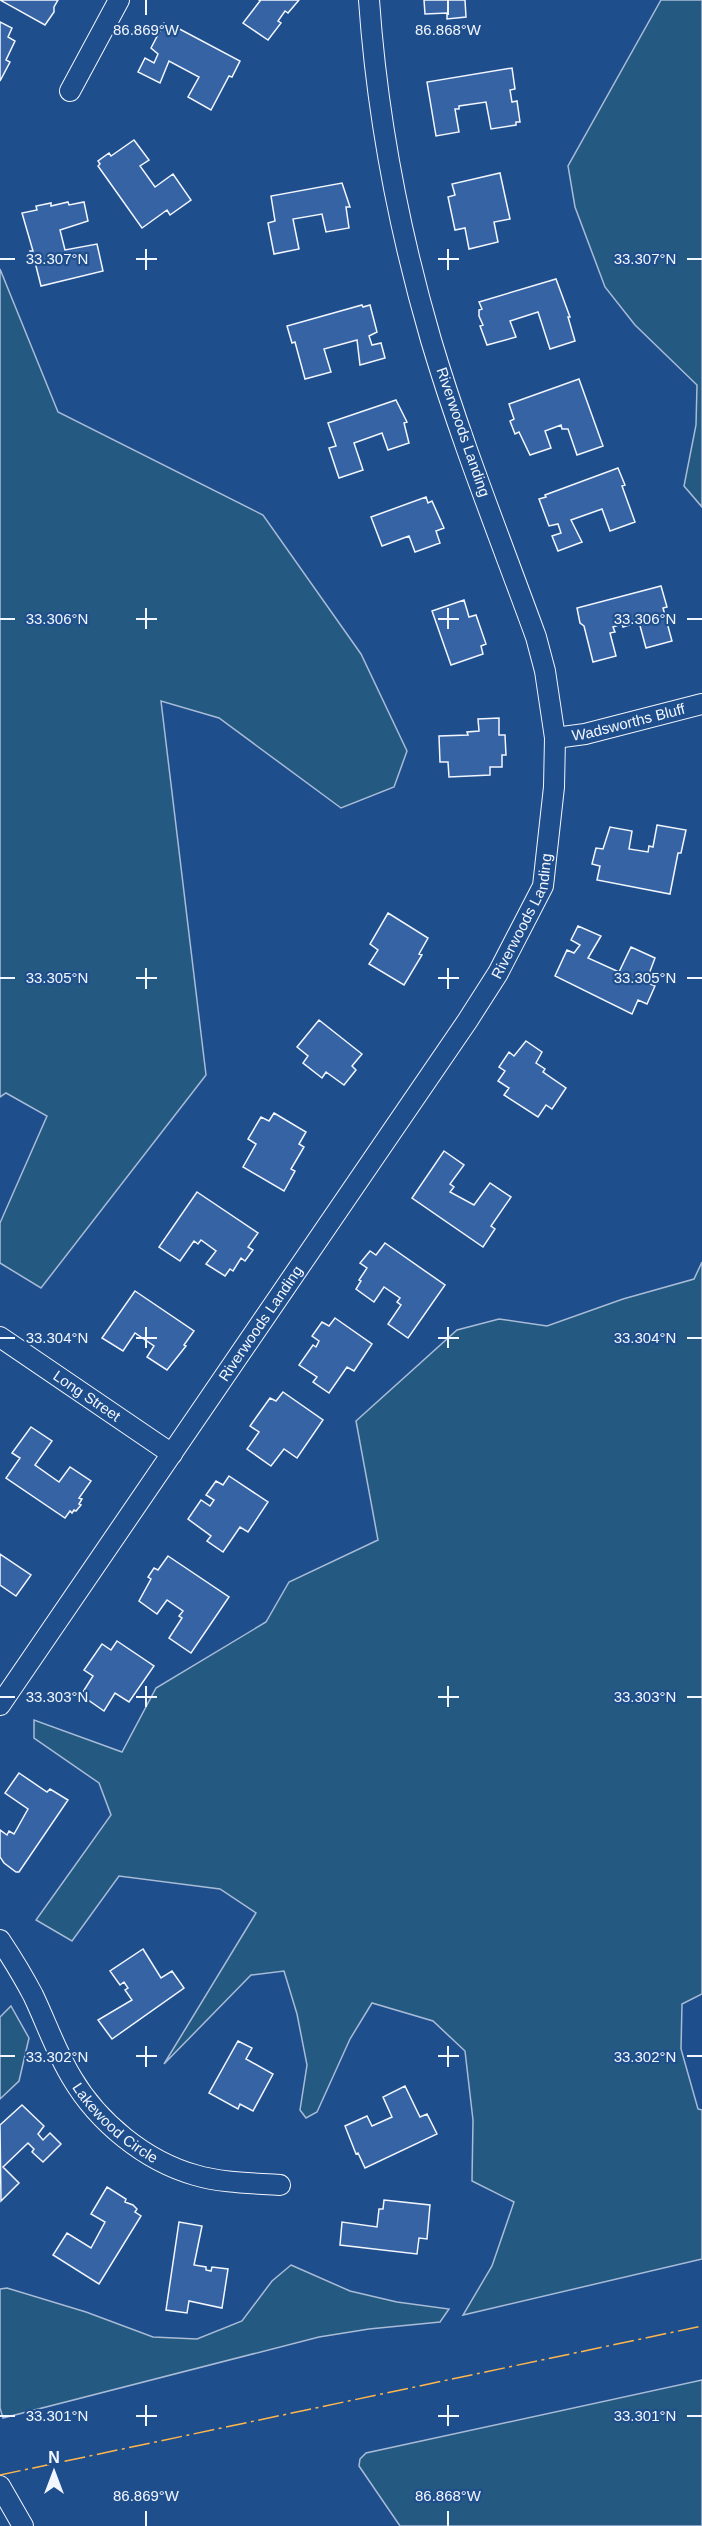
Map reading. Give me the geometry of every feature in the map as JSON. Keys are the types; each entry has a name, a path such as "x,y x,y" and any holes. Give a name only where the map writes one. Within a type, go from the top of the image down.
{"street":[{"path":"70,91 119,0"},
{"name":"Riverwoods Landing","path":"0,1705 498,973 543,886 554,787 555,738 545,671 536,637 460,430 417,286 387,146 369,0"},
{"name":"Wadsworths Bluff","path":"555,738 585,734 702,704"},
{"name":"Long Street","path":"0,1337 172,1454"},
{"name":"Lakewood Circle","path":"0,1941 33,1995 72,2078 87,2099 121,2134 160,2161 193,2175 217,2180 280,2185"},
{"path":"0,2486 23,2526"}],"shaded area":[{"path":"661,0 702,0 702,507 684,486 696,425 697,385 635,325 605,287 575,207 568,166"},
{"path":"0,269 58,412 263,515 361,654 407,751 394,787 341,808 219,718 161,701 206,1075 41,1288 0,1263 0,1223 47,1116 6,1093 0,1097"},
{"path":"702,1262 702,1994 682,2004 681,2049 698,2109 702,2110 702,2259 463,2315 492,2266 514,2202 472,2181 473,2120 465,2051 433,2021 372,2003 350,2039 317,2112 306,2118 300,2110 307,2065 297,2014 284,1971 251,1975 164,2064 256,1913 220,1889 119,1876 72,1941 36,1920 111,1815 99,1783 34,1738 34,1720 122,1752 156,1688 266,1622 289,1582 378,1540 356,1421 457,1330 499,1319 547,1326 623,1299 694,1279"},
{"path":"11,2006 29,2038 19,2081 0,2099 0,2017"},
{"path":"291,2265 350,2291 397,2302 449,2309 440,2322 319,2337 3,2418 0,2408 0,2289 7,2288 86,2312 153,2337 197,2339 242,2321 272,2281"},
{"path":"702,2380 702,2526 400,2526 359,2466 360,2459 366,2453"}],"building":[{"path":"0,0 58,0 54,12 45,25"},
{"path":"259,0 299,0 288,13 285,11 278,21 281,23 268,40 243,23"},
{"path":"424,0 465,0 466,17 447,19 447,13 425,14"},
{"path":"0,22 12,28 8,37 15,41 6,60 10,62 0,81"},
{"path":"164,23 240,61 232,77 229,76 211,110 188,97 199,77 169,61 160,83 138,72 145,58 154,63 158,54 151,48"},
{"path":"512,68 515,89 510,90 512,102 517,101 520,122 516,122 516,125 491,129 486,102 459,106 459,109 455,109 459,132 436,136 427,82"},
{"path":"134,140 149,160 140,166 155,187 173,174 191,200 170,215 167,210 142,228 98,166 100,164 98,161 109,153 111,156"},
{"path":"500,173 510,219 494,222 498,242 469,249 465,228 455,230 448,197 455,195 452,184"},
{"path":"342,183 350,207 346,207 349,228 326,232 322,214 293,219 299,249 274,254 268,223 275,221 271,196"},
{"path":"68,202 69,205 84,202 88,221 60,230 65,250 97,244 103,271 41,286 34,258 31,259 30,251 33,251 22,213 37,210 36,206 51,203 51,206"},
{"path":"556,279 570,317 568,317 575,341 550,349 538,312 510,321 516,337 487,345 480,326 483,325 479,316 479,310 482,309 479,302"},
{"path":"362,305 363,307 370,305 377,332 369,336 372,345 381,343 385,358 360,365 357,340 324,349 331,372 305,379 295,342 292,343 287,326"},
{"path":"579,379 603,446 577,455 568,429 562,429 561,425 545,431 551,448 530,455 519,432 515,434 510,421 514,419 509,404"},
{"path":"396,400 407,422 404,423 409,443 388,450 382,433 354,443 363,470 339,478 329,448 336,446 328,423"},
{"path":"618,468 635,522 610,531 602,509 571,520 582,542 558,551 552,536 561,533 558,524 549,526 539,499"},
{"path":"426,497 428,503 432,501 444,528 436,531 440,543 415,552 409,536 382,546 371,517"},
{"path":"661,586 667,607 663,608 672,641 646,648 639,622 623,627 622,624 613,627 615,632 610,633 616,656 593,662 577,608"},
{"path":"464,600 469,617 476,615 486,644 481,646 483,654 451,665 432,611"},
{"path":"499,718 499,735 505,735 506,755 502,755 502,767 490,767 490,775 449,777 448,762 440,762 439,736 468,735 467,732 479,731 478,719"},
{"path":"657,825 686,830 681,853 678,853 670,894 597,880 600,866 592,864 596,848 603,849 610,827 632,831 629,849 648,852 649,846 653,847"},
{"path":"388,913 428,938 419,954 422,955 404,985 369,964 378,950 370,944"},
{"path":"578,926 601,936 588,958 619,972 631,947 655,958 646,982 655,986 647,1004 638,1000 632,1014 555,976 567,950 574,953 580,945 571,940"},
{"path":"319,1020 362,1054 352,1066 356,1070 344,1085 326,1072 322,1078 303,1063 308,1056 297,1047"},
{"path":"526,1041 542,1052 536,1063 545,1069 543,1072 566,1088 552,1109 546,1105 538,1117 504,1095 509,1088 498,1081 505,1071 499,1067 509,1052 514,1056"},
{"path":"274,1113 306,1132 299,1144 304,1147 291,1169 295,1171 284,1191 243,1167 256,1144 248,1139 261,1117 269,1121"},
{"path":"444,1151 464,1165 450,1184 454,1187 450,1192 474,1205 490,1183 511,1197 491,1226 495,1229 483,1247 412,1198"},
{"path":"197,1192 258,1233 248,1247 253,1250 245,1261 241,1258 233,1271 230,1269 225,1276 206,1264 216,1251 201,1240 198,1244 194,1241 180,1261 159,1247"},
{"path":"385,1243 445,1285 408,1338 388,1324 401,1305 397,1302 400,1298 384,1287 374,1302 356,1289 367,1268 360,1263 370,1251 376,1255"},
{"path":"135,1291 194,1331 184,1345 186,1346 167,1370 147,1357 154,1346 135,1333 123,1351 102,1338"},
{"path":"335,1318 372,1344 354,1371 347,1367 329,1393 313,1382 317,1377 299,1365 313,1345 316,1347 319,1341 312,1336 322,1322 329,1326"},
{"path":"283,1392 323,1420 297,1458 284,1449 271,1466 247,1449 259,1432 250,1426 270,1398 276,1401"},
{"path":"31,1427 52,1441 35,1465 59,1482 70,1467 91,1481 79,1498 82,1499 79,1504 81,1505 76,1511 72,1513 70,1511 65,1518 6,1478 20,1458 12,1453"},
{"path":"229,1476 268,1502 248,1532 240,1527 223,1552 207,1541 211,1536 188,1519 201,1500 210,1506 214,1500 206,1495 216,1481 223,1485"},
{"path":"0,1554 31,1575 16,1596 0,1585"},
{"path":"168,1556 229,1597 191,1653 169,1638 182,1618 179,1616 183,1611 167,1600 157,1614 139,1601 151,1579 148,1577 154,1568 158,1570"},
{"path":"117,1641 154,1666 129,1702 115,1693 104,1711 81,1695 93,1676 84,1670 102,1644 111,1650"},
{"path":"19,1773 47,1792 50,1789 68,1800 19,1872 16,1872 0,1857 0,1830 7,1835 9,1831 14,1834 28,1809 5,1793"},
{"path":"143,1949 161,1978 172,1971 184,1988 112,2039 98,2020 132,2000 125,1990 128,1988 124,1982 120,1985 110,1971"},
{"path":"238,2041 252,2048 246,2059 273,2074 253,2111 240,2104 238,2109 209,2093"},
{"path":"405,2086 420,2117 427,2114 437,2134 365,2168 358,2153 356,2154 345,2126 367,2116 372,2126 392,2117 383,2097"},
{"path":"22,2105 44,2126 38,2134 43,2140 50,2133 61,2144 43,2162 32,2152 34,2149 28,2143 3,2167 19,2183 1,2201 0,2125"},
{"path":"107,2187 126,2199 125,2202 133,2205 137,2209 135,2212 141,2216 99,2284 53,2255 67,2233 91,2248 105,2222 91,2214"},
{"path":"384,2200 430,2205 427,2239 419,2238 417,2254 340,2245 342,2222 377,2227 379,2209 383,2209"},
{"path":"179,2222 202,2226 194,2265 206,2267 206,2270 211,2271 212,2267 228,2269 222,2308 189,2301 187,2313 166,2310"}],"power":[{"path":"0,2475 702,2326"}]}
